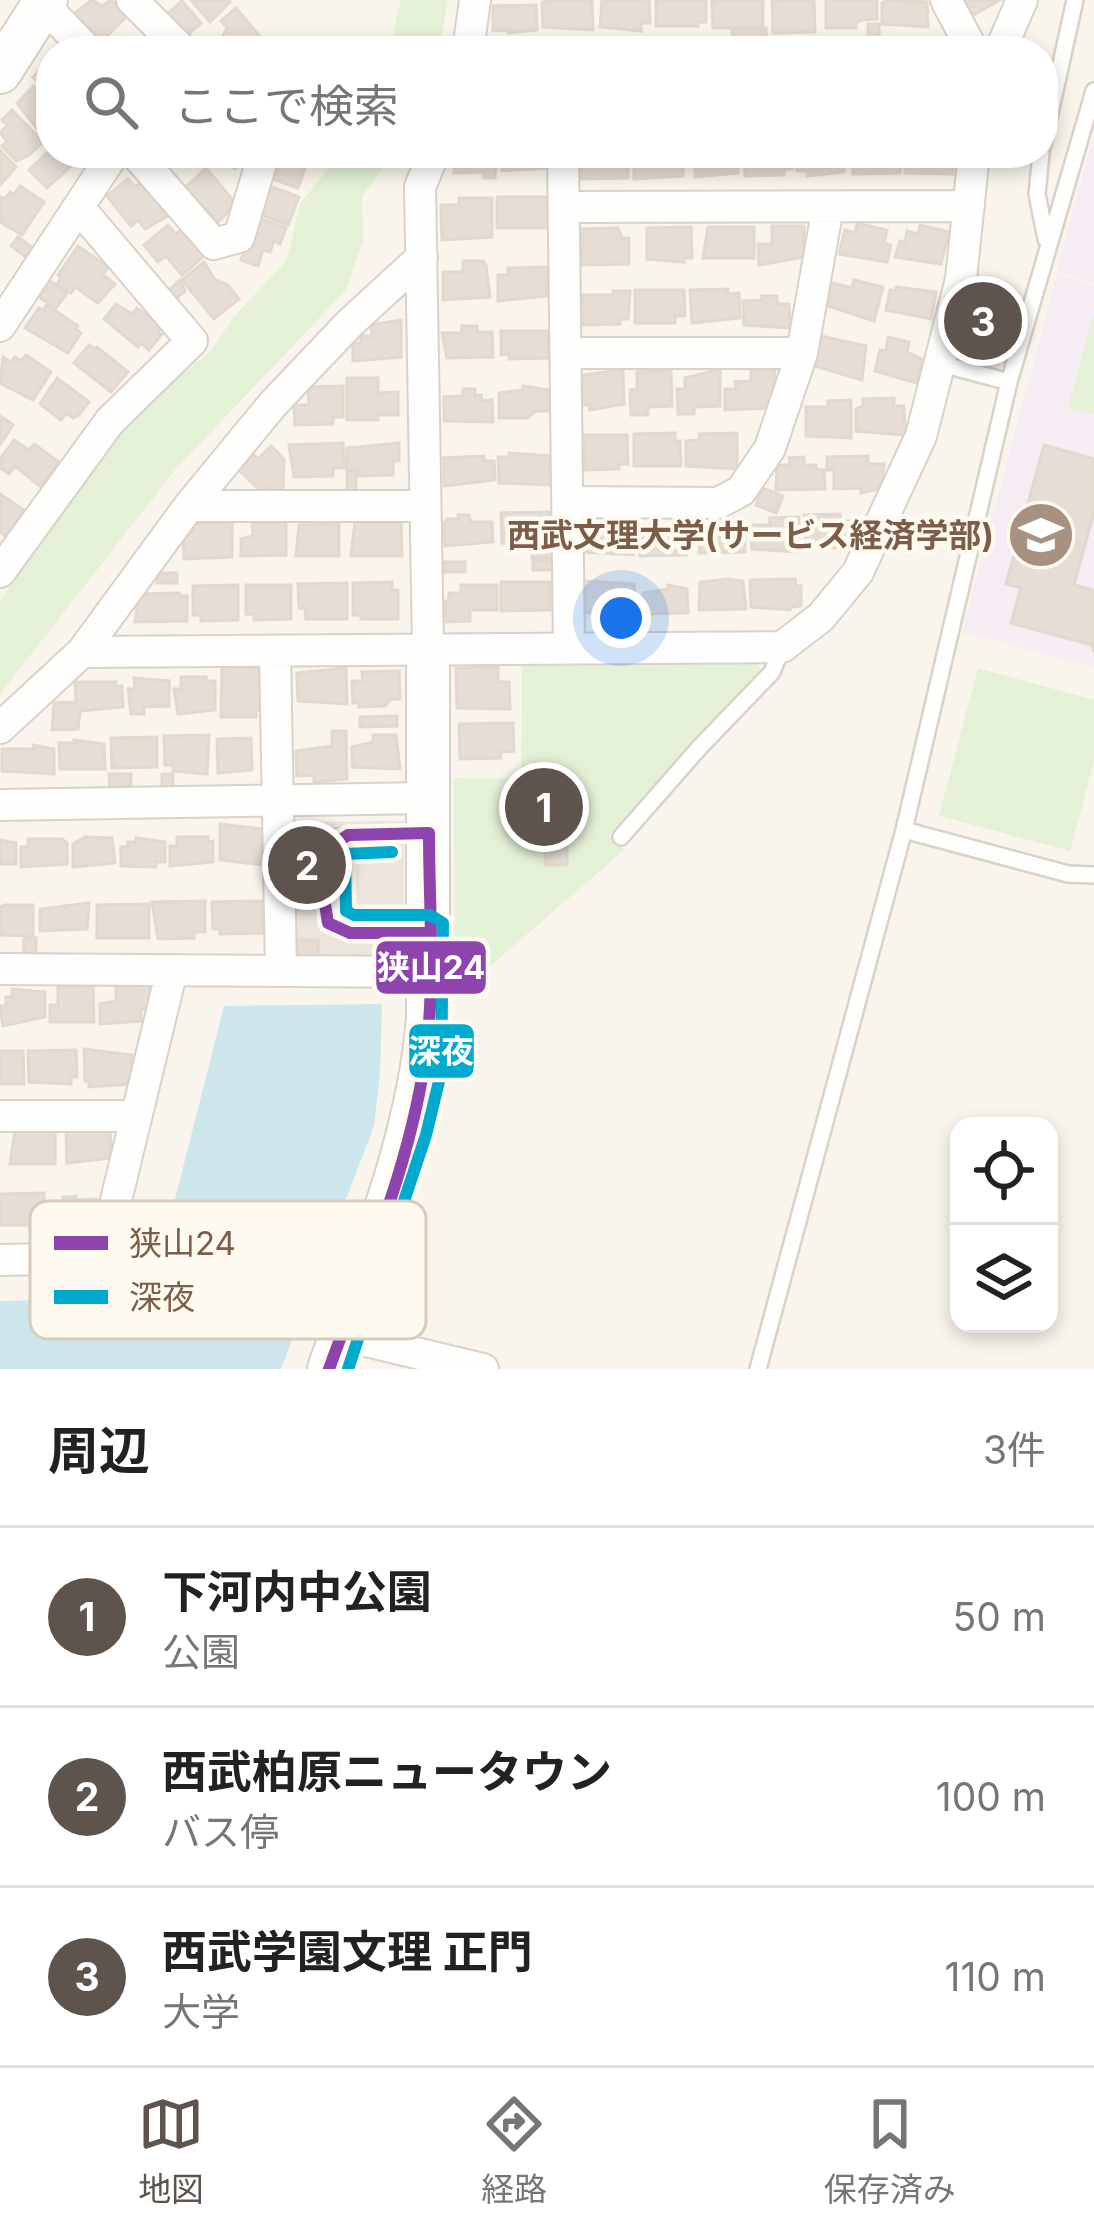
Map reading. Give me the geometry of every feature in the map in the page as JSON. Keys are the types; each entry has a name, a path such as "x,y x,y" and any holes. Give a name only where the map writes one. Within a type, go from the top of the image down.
{"street":[{"path":"132,0 168,36"},
{"path":"470,36 475,0"},
{"path":"946,0 965,36"},
{"path":"1006,36 1022,0"},
{"path":"0,72 43,2 74,36"},
{"path":"0,326 105,168"},
{"path":"149,168 214,244 239,237 260,168"},
{"path":"386,1201 424,1069 429,816 420,187 428,168"},
{"path":"563,168 569,648"},
{"path":"82,652 782,647 820,617 858,572 905,476 942,364 961,279 972,168"},
{"path":"564,208 968,206"},
{"path":"569,502 718,502 741,491 770,448 802,353 828,208"},
{"path":"0,572 110,422 192,341 80,209"},
{"path":"0,728 82,652 188,506 273,404 349,323 422,257"},
{"path":"566,352 802,353"},
{"path":"188,506 425,506"},
{"path":"275,652 281,970"},
{"path":"0,805 278,802 429,816"},
{"path":"0,969 281,970 428,953"},
{"path":"114,1201 172,970"},
{"path":"0,1116 134,1116"},
{"path":"0,1260 30,1259"},
{"path":"335,1352 483,1369"}],"lane":[{"path":"1058,79 1076,0"},
{"path":"1025,320 1094,91"},
{"path":"758,1369 904,830 1009,382 1047,242 1037,194 1040,168"},
{"path":"942,364 1009,382"},
{"path":"621,837 772,673 782,647"},
{"path":"428,953 339,930 328,922 324,864 328,843 335,836 429,816"},
{"path":"904,830 1068,874 1094,875"}],"shaded area":[{"path":"1094,135 1094,283 1056,272"},
{"name":"西武文理大学(サービス経済学部)","path":"1057,275 1094,286 1094,666 962,632"},
{"path":"404,821 404,963 301,962 294,955 294,822"}],"green space":[{"path":"401,0 448,0 442,36 393,36"},
{"path":"329,168 383,168 362,196 363,240 346,290 175,470 0,694 0,601 109,444 149,400 209,353 234,317 287,260 300,204"},
{"path":"1094,313 1094,414 1068,407"},
{"path":"755,659 761,671 609,835 624,850 472,982 455,979 454,778 521,779 522,663"},
{"path":"978,668 1094,700 1094,762 1070,851 939,816"}],"water":[{"path":"382,1004 374,1126 345,1201 175,1201 224,1006"},
{"path":"30,1300 30,1339 292,1339 281,1369 0,1369 0,1301"}],"building":[{"path":"92,0 102,6 111,0 127,16 107,36 97,36 75,13"},
{"path":"191,0 228,0 230,2 210,22"},
{"path":"592,0 593,30 543,27 542,2"},
{"path":"602,0 649,0 650,23 641,23 641,31 600,27"},
{"path":"656,0 706,0 706,22 656,26"},
{"path":"763,0 763,28 713,28 712,1"},
{"path":"814,0 815,32 773,33 772,1"},
{"path":"826,0 877,0 877,19 862,20 856,28 826,28"},
{"path":"962,0 1000,0 970,14"},
{"path":"182,1 201,23 182,36 165,16"},
{"path":"927,2 928,27 882,24 882,3"},
{"path":"536,5 537,30 493,31 493,6"},
{"path":"236,8 260,36 223,36 227,28 221,21"},
{"path":"868,24 879,24 879,36 868,36"},
{"path":"766,28 766,36 732,36 732,29"},
{"path":"36,88 36,127 17,103"},
{"path":"12,110 36,135 36,149 28,156 16,161 2,146 7,141 0,133 7,125 2,120"},
{"path":"0,150 16,167 0,185"},
{"path":"36,163 36,168 69,168 47,188 29,170"},
{"path":"206,168 236,204 218,222 185,188"},
{"path":"277,168 305,168 298,188 273,179"},
{"path":"454,168 496,168 495,178 484,178 484,172 454,173"},
{"path":"581,168 628,168 628,178 581,179"},
{"path":"634,168 683,168 683,176 634,179"},
{"path":"695,168 738,168 738,173 695,177"},
{"path":"745,168 792,168 784,169 784,175 745,176"},
{"path":"844,168 844,172 807,176 807,171 797,171"},
{"path":"853,168 900,168 900,173 853,174"},
{"path":"905,168 953,168 953,174 905,173"},
{"path":"128,179 135,187 141,182 169,215 145,229 138,220 131,226 107,196"},
{"path":"20,186 44,202 22,235 0,222 0,197 14,195"},
{"path":"269,186 299,197 288,225 259,214"},
{"path":"497,197 547,197 547,228 497,228"},
{"path":"459,198 492,198 492,237 442,240 441,205 459,205"},
{"path":"256,217 286,228 280,244 274,241 270,252 263,250 258,266 241,260"},
{"path":"857,223 887,230 884,243 891,245 887,262 839,254 845,230 855,233"},
{"path":"168,225 176,234 181,230 204,256 182,275 166,256 158,262 144,245"},
{"path":"920,225 949,232 941,264 895,257 907,231 918,234"},
{"path":"772,226 804,226 804,257 759,265 758,244 772,244"},
{"path":"691,227 692,258 684,262 647,259 647,228"},
{"path":"708,227 754,227 754,258 703,258"},
{"path":"618,228 622,238 629,238 629,264 582,265 582,229"},
{"path":"18,237 37,251 30,260 11,246"},
{"path":"78,246 108,267 103,275 115,284 98,303 75,287 71,293 57,284"},
{"path":"463,261 486,265 490,297 443,300 443,272 463,272"},
{"path":"204,262 215,280 227,284 239,299 214,319 182,280"},
{"path":"547,267 547,296 498,301 498,275 508,275 508,268"},
{"path":"180,280 185,291 172,302 165,294"},
{"path":"854,280 883,287 874,321 828,306 833,283 852,288"},
{"path":"50,281 67,293 56,308 39,297"},
{"path":"728,289 728,294 739,293 740,318 692,323 690,290"},
{"path":"635,290 684,290 685,316 675,316 675,323 635,323"},
{"path":"890,290 936,292 931,319 886,310"},
{"path":"613,291 630,291 628,319 620,319 620,324 582,325 582,295 613,295"},
{"path":"762,296 777,296 777,304 789,304 790,328 744,325 743,301 762,300"},
{"path":"116,304 132,314 137,308 162,327 149,350 141,343 138,347 104,319"},
{"path":"47,305 78,326 81,333 68,353 25,328 39,308"},
{"path":"401,320 401,357 353,361 353,344 361,343 361,336 372,336 371,325"},
{"path":"462,326 492,332 493,357 447,358 442,333 462,333"},
{"path":"501,331 548,331 549,358 501,355"},
{"path":"821,336 866,346 862,380 814,366"},
{"path":"888,337 909,342 907,352 922,359 917,383 875,371"},
{"path":"89,345 128,372 111,392 74,363"},
{"path":"26,355 51,372 33,400 0,383 3,357 11,362"},
{"path":"775,369 772,408 725,410 725,389 736,389 735,382 751,381 751,370"},
{"path":"623,370 624,404 590,410 590,405 583,405 582,375"},
{"path":"671,371 672,406 648,407 648,415 631,415 630,390 637,390 637,372"},
{"path":"720,371 720,406 694,407 694,414 678,414 677,389 685,389 685,378"},
{"path":"57,378 89,402 78,416 66,413 61,420 40,404"},
{"path":"347,378 378,378 378,393 398,392 398,415 347,420"},
{"path":"343,386 343,417 333,417 333,424 295,425 294,405 309,405 308,387"},
{"path":"523,386 549,390 550,411 536,411 527,418 499,418 499,393 523,390"},
{"path":"463,389 475,389 482,401 492,400 493,422 444,421 444,397 463,396"},
{"path":"894,398 894,406 904,406 905,435 856,431 856,409 863,406 863,399"},
{"path":"851,400 851,438 806,436 806,407"},
{"path":"0,416 13,425 0,445"},
{"path":"675,433 681,466 634,466 634,434"},
{"path":"737,433 737,469 686,466 686,441 699,440 699,434"},
{"path":"584,435 627,435 628,464 619,464 619,469 585,470"},
{"path":"14,440 29,450 34,444 59,462 41,487 15,466 9,474 0,468"},
{"path":"343,443 344,468 333,468 333,476 294,477 289,445"},
{"path":"399,443 393,475 357,476 357,470 347,470 347,448"},
{"path":"1044,445 1094,459 1094,512 1074,585 1094,590 1094,652 1092,645 1011,623 1021,588 1006,584"},
{"path":"271,446 284,459 283,488 277,494 269,487 262,493 238,469 253,454 258,459"},
{"path":"509,453 550,456 550,485 499,483 498,457 509,457"},
{"path":"484,456 484,461 494,461 495,480 444,486 444,458"},
{"path":"868,456 868,464 884,464 882,488 861,493 861,488 834,489 834,470 827,470 827,457"},
{"path":"804,457 804,465 824,470 825,489 776,490 777,465 790,465 789,458"},
{"path":"347,473 356,473 356,494 347,494"},
{"path":"763,488 783,496 776,513 756,505"},
{"path":"0,494 25,511 5,536 0,532"},
{"path":"549,512 550,544 502,543 501,513"},
{"path":"840,514 840,521 856,521 857,546 805,546 804,515"},
{"path":"458,515 469,515 471,522 492,522 493,542 445,546 444,524"},
{"path":"799,517 800,552 752,549 751,525 770,525 770,518"},
{"path":"712,518 744,518 745,552 699,553 702,532 712,532"},
{"path":"627,519 633,555 585,552 584,520"},
{"path":"401,520 402,556 351,556 355,521"},
{"path":"232,522 232,557 184,559 183,531 193,531 193,525"},
{"path":"252,522 286,522 286,555 241,556 241,539 253,536"},
{"path":"339,524 339,556 296,556 299,525"},
{"path":"651,530 686,533 686,555 640,556 640,537 651,537"},
{"path":"552,548 553,558 532,558 532,549"},
{"path":"554,560 554,570 533,570 533,561"},
{"path":"444,562 465,562 465,572 444,572"},
{"path":"157,573 177,573 177,583 157,583"},
{"path":"795,579 796,586 801,586 801,606 790,610 751,607 750,580"},
{"path":"585,581 634,584 635,606 616,609 616,613 585,613"},
{"path":"743,581 746,609 699,610 700,582"},
{"path":"392,582 392,590 398,590 398,619 353,615 353,583"},
{"path":"501,582 550,582 550,610 501,611"},
{"path":"347,583 347,619 306,619 305,608 299,608 298,584"},
{"path":"238,585 238,620 201,621 201,615 193,615 193,586"},
{"path":"246,585 291,585 291,619 254,620 254,614 246,614"},
{"path":"461,585 497,585 497,610 470,610 470,621 446,622 445,601 449,593 461,593"},
{"path":"668,585 687,589 688,613 643,614 643,593 668,589"},
{"path":"139,594 187,596 187,621 135,622"},
{"path":"222,667 257,667 263,710 256,710 256,717 221,717"},
{"path":"498,667 498,682 509,682 510,709 457,708 456,668"},
{"path":"346,668 347,704 298,701 297,673"},
{"path":"399,671 400,699 391,699 385,706 353,703 352,681 363,681 362,672"},
{"path":"181,677 215,681 215,710 178,714 174,689 181,689"},
{"path":"134,678 169,681 169,706 144,707 144,714 131,714 128,689 135,689"},
{"path":"75,682 116,682 122,686 123,707 80,711 78,729 52,730 54,703 76,702"},
{"path":"397,716 397,726 360,727 360,717"},
{"path":"513,723 514,751 500,752 501,758 460,759 459,724"},
{"path":"332,731 346,731 347,779 314,782 314,775 297,776 296,751 332,746"},
{"path":"209,735 207,774 173,771 173,765 165,765 164,736"},
{"path":"373,735 396,735 400,769 352,767 352,747 373,742"},
{"path":"157,737 157,767 112,768 111,738"},
{"path":"251,738 252,770 218,773 217,739"},
{"path":"59,743 104,744 105,769 60,769"},
{"path":"33,745 54,749 54,774 2,771 2,749 34,749"},
{"path":"109,774 131,774 131,794 110,794"},
{"path":"162,774 173,774 173,795 162,795"},
{"path":"220,824 263,829 263,865 220,860"},
{"path":"85,837 112,838 115,863 73,867 73,844"},
{"path":"177,837 208,837 208,842 213,841 213,862 170,866 170,846 177,846"},
{"path":"136,838 165,842 165,862 156,862 156,867 121,866 121,847 128,847"},
{"path":"28,839 62,839 67,843 67,864 21,867 21,847 28,846"},
{"path":"0,840 16,843 16,864 0,864"},
{"path":"546,845 567,845 567,865 545,865"},
{"path":"205,901 205,932 194,932 194,938 158,939 152,902"},
{"path":"262,901 263,933 220,934 220,929 213,929 212,902"},
{"path":"89,903 87,929 40,931 40,909"},
{"path":"149,904 149,938 97,938 97,905"},
{"path":"33,905 33,936 0,935 0,907"},
{"path":"24,938 36,938 36,958 24,958"},
{"path":"297,940 318,940 318,960 298,960"},
{"path":"150,985 150,1009 141,1009 141,1021 100,1024 100,1004 116,1001 116,987"},
{"path":"58,986 93,987 94,1022 50,1022 50,1005 58,1005"},
{"path":"12,989 45,992 45,1017 3,1026 0,1006 6,1006"},
{"path":"84,1049 132,1055 132,1084 89,1087"},
{"path":"76,1050 77,1077 71,1077 71,1084 29,1082 28,1051"},
{"path":"0,1051 23,1051 24,1084 0,1084"},
{"path":"110,1128 111,1158 67,1163 66,1130"},
{"path":"15,1130 55,1130 55,1164 10,1164"},
{"path":"44,1193 44,1201 30,1201 30,1225 0,1225 0,1194"}],"transit line":[{"name":"狭山24","path":"389,1201 412,1127 427,1044 429,833 348,835 330,847 322,885 328,923 350,933 428,933"},
{"name":"深夜","path":"392,852 345,854 346,911 354,915 430,915 443,923 441,1073 404,1201"},
{"name":"狭山24","path":"329,1369 340,1339"},
{"name":"深夜","path":"348,1369 358,1339"}],"place":[{"name":"西武学園文理 正門","path":"983,321"},
{"name":"西武文理大学(サービス経済学部)","path":"1041,535"},
{"name":"下河内中公園","path":"544,807"},
{"name":"西武柏原ニュータウン","path":"307,865"}]}
